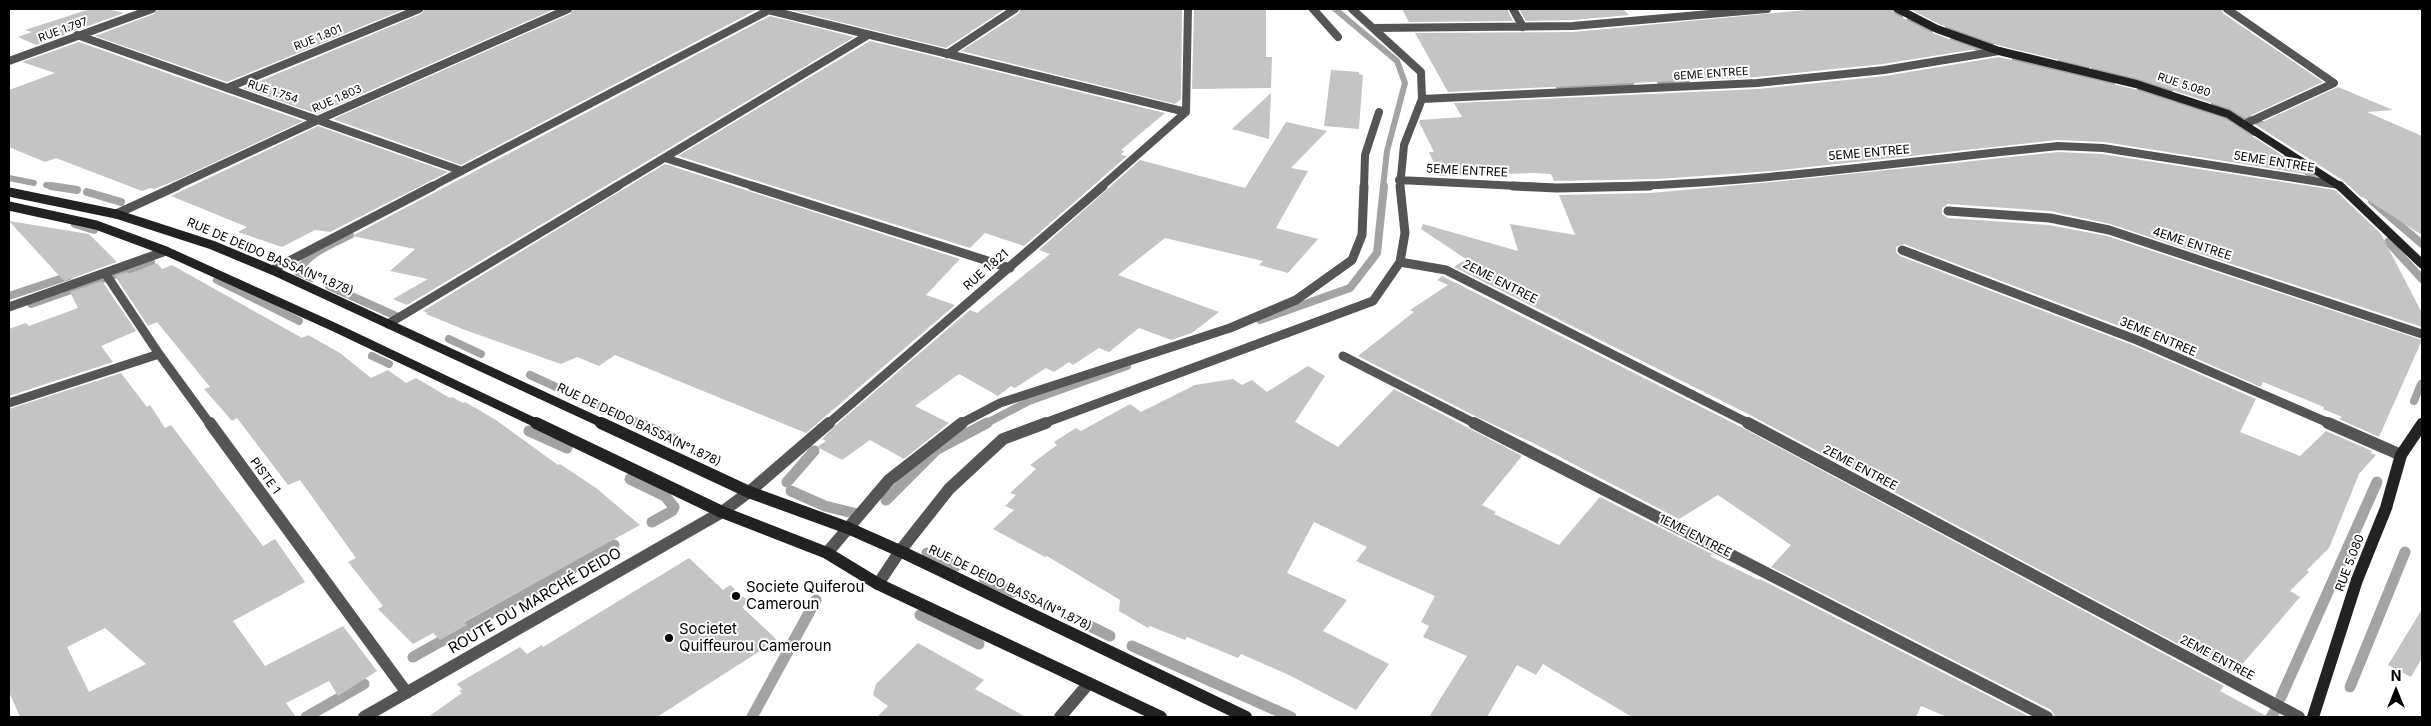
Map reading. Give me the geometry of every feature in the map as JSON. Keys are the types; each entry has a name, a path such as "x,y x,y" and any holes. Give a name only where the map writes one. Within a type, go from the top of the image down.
{"main road":[{"name":"RUE 5.080","path":"1898,9 1937,30 1999,51 2136,84 2199,104 2246,124 2339,185 2422,264"},
{"name":"RUE DE DEIDO BASSA(N°1.878)","path":"9,192 116,214 212,245 272,270 748,492 848,528 900,551 1246,717"},
{"path":"9,206 96,225 166,251 334,327 722,512 827,553 878,584 1160,717"},
{"name":"RUE 5.080","path":"2313,717 2358,580 2386,508 2401,455 2422,424"}],"street":[{"name":"RUE 1.797","path":"9,61 152,9"},
{"name":"RUE 1.801","path":"227,88 419,9"},
{"name":"RUE 1.803","path":"116,214 320,119 568,9"},
{"path":"272,270 767,9 1186,112 1188,9"},
{"path":"946,54 1015,9"},
{"path":"1313,9 1338,36"},
{"path":"878,584 900,551 949,489 1003,439 1374,301 1400,262 1405,233 1399,180 1404,145 1422,99 1421,72 1352,9"},
{"path":"1513,9 1523,27"},
{"path":"1374,28 1523,27 1622,22 1766,9"},
{"path":"2227,9 2334,84 2246,124"},
{"name":"RUE 1.754","path":"77,35 320,119 462,171"},
{"path":"388,324 868,35"},
{"name":"6EME ENTREE","path":"1422,99 1701,86 1819,77 1870,72 1999,51"},
{"name":"RUE 1.821","path":"722,512 748,492 1010,268 1186,112"},
{"path":"827,553 889,480 967,419 1000,403 1238,324 1296,300 1352,260 1362,235 1365,155 1379,112"},
{"name":"5EME ENTREE","path":"1399,180 1557,188 1639,186 1754,177 2058,146 2103,148 2339,185"},
{"path":"665,158 1010,268"},
{"name":"4EME ENTREE","path":"1948,211 2050,218 2109,230 2422,334"},
{"name":"3EME ENTREE","path":"1902,250 2137,340 2401,455"},
{"path":"9,307 166,251"},
{"name":"2EME ENTREE","path":"1400,262 1446,270 1605,352 1691,393 2299,717"},
{"name":"PISTE 1","path":"105,273 159,354 407,693"},
{"path":"9,403 159,354"},
{"name":"1EME ENTREE","path":"1344,356 2047,717"},
{"name":"ROUTE DU MARCHÉ DEIDO","path":"364,717 722,512"},
{"path":"1060,717 1089,683"}],"building":[{"path":"90,9 108,9 124,13 36,45 18,37 32,32 25,30"},
{"path":"158,9 405,9 227,82 95,36 154,14"},
{"path":"425,9 555,9 317,114 243,88 421,14"},
{"path":"574,9 758,9 461,165 333,119 570,14"},
{"path":"787,9 1005,9 946,48"},
{"path":"1021,9 1182,9 1181,99 1175,104 961,51 1018,14"},
{"path":"1194,9 1266,9 1266,57 1272,57 1271,88 1192,89"},
{"path":"1402,9 1507,9 1513,21 1409,22"},
{"path":"1519,9 1623,9 1629,15 1573,20 1526,21"},
{"path":"1817,9 1892,9 1895,14 1935,34 1977,49 1883,64 1757,77 1448,92 1415,33 1573,32"},
{"path":"1910,9 2221,9 2224,14 2323,82 2245,118 2230,109 2138,79 2001,46 1939,24"},
{"path":"770,16 854,37 407,305 393,299 428,279 390,271 415,249 352,236"},
{"path":"870,41 1165,113 1121,150 1124,151 1121,155 1127,156 1024,246 985,233 970,248 678,156"},
{"path":"79,42 303,121 177,180 154,189 150,188 142,191 56,158 45,162 9,147 9,90 55,73 22,62"},
{"path":"1999,57 2134,89 2226,119 2312,175 2104,142 2058,140 1772,171 1658,179 1554,181 1551,174 1535,173 1440,176 1429,152 1434,152 1419,122 1420,120 1462,117 1454,103 1758,89 1885,76"},
{"path":"1331,70 1359,72 1359,74 1363,75 1359,129 1324,126"},
{"path":"2338,87 2393,110 2367,112 2422,136 2422,235 2361,196 2362,198 2344,181 2256,125"},
{"path":"1271,93 1269,139 1232,129"},
{"path":"1286,122 1327,131 1291,168 1308,171 1276,228 1318,239 1288,273 1259,265 1263,261 1165,238 1118,275 1219,312 1192,333 1171,340 1139,328 1109,352 1099,348 1073,365 1069,362 1054,372 1046,368 1015,388 1011,386 998,396 959,374 915,406 949,423 904,459 870,440 842,460 817,447 826,441 822,439 836,425 970,310 977,313 1050,254 1039,250 1140,160 1245,188"},
{"path":"318,126 448,172 330,232 315,230 282,247 238,232 247,227 171,196"},
{"path":"2058,152 2102,154 2335,190 2381,234 2422,313 2422,327 2110,224 2050,211 1948,204 1942,208 1942,214 1948,218 2049,225 2107,236 2422,340 2379,437 2339,419 2342,417 2323,409 2324,407 2263,382 2261,387 2140,334 1904,244 1896,247 1896,252 1900,256 2135,346 2256,399 2240,432 2300,456 2326,431 2372,451 2371,453 2376,455 2359,474 2329,548 2307,570 2309,572 2290,591 2300,597 2234,674 1752,416 1454,267 1466,259 1421,229 1423,224 1518,251 1510,224 1575,235 1559,195 1650,193"},
{"path":"665,164 960,259 926,295 955,305 806,433 615,355 599,366 577,357 561,364 465,330 423,311"},
{"path":"9,221 89,234 117,262 64,281"},
{"path":"157,263 162,269 172,265 302,338 308,335 340,353 371,378 388,370 406,383 416,378 450,398 465,402 496,420 558,465 560,464 596,488 640,525 464,622 467,625 440,640 433,633 413,644 378,609 383,606 348,562 356,558 300,480 288,485 237,418 232,421 204,389 210,387 157,322 148,326 115,276 127,272 129,274"},
{"path":"1442,276 1741,427 2224,686 2220,691 2268,717 2055,717 2051,710 1771,567 1791,545 1718,495 1679,519 1533,443 1473,415 1358,356 1414,312 1410,310 1448,285 1437,280"},
{"path":"102,281 136,331 101,346 113,362 9,396 9,329 26,323 29,326 78,308 70,292"},
{"path":"1308,366 1325,376 1295,422 1338,447 1394,389 1522,456 1482,505 1496,512 1494,514 1559,545 1600,497 1712,554 1710,556 1760,579 2030,717 1947,717 1921,706 1916,717 1632,717 1543,664 1536,675 1517,665 1487,717 1429,717 1467,656 1423,637 1429,626 1421,622 1435,596 1356,561 1367,547 1314,522 1287,573 1347,600 1323,631 1389,664 1356,710 1289,675 1241,654 1238,658 1187,637 1185,640 1150,626 1148,628 1119,611 1120,600 1047,556 1045,557 993,529 1014,510 1005,506 1016,495 1010,493 1036,469 1030,465 1057,445 1054,442 1076,428 1081,431 1130,404 1141,412 1195,385 1233,379 1242,385 1252,380 1267,392"},
{"path":"121,373 147,407 150,405 165,428 171,425 263,546 275,539 305,582 233,621 265,666 343,626 377,671 338,696 329,681 286,703 296,717 20,717 9,692 9,409","holes":["105,628 146,664 89,692 67,647"]},
{"name":"Societet Quiffeurou Cameroun","path":"689,558 723,590 730,585 749,602 742,607 777,640 657,717 428,717 462,693 459,691 462,689 457,684 520,647 527,654 542,645 543,647"},
{"path":"2422,609 2422,658 2411,677 2388,665"},
{"path":"918,643 984,680 975,689 1026,717 877,717 888,706 873,695 876,684"}],"waterway":[{"path":"1335,9 1397,61 1405,83 1387,151 1383,187"},
{"path":"1887,9 1900,17"},
{"path":"1909,21 1930,31"},
{"path":"1948,26 1992,42"},
{"path":"1953,40 1984,50"},
{"path":"2015,59 2112,84"},
{"path":"2061,60 2087,67"},
{"path":"2094,69 2171,89"},
{"path":"1660,82 1687,80"},
{"path":"1559,87 1631,83"},
{"path":"2139,91 2206,112 2253,133"},
{"path":"2214,103 2271,128"},
{"path":"2287,155 2318,182"},
{"path":"9,178 34,183"},
{"path":"46,185 59,187"},
{"path":"51,186 77,190"},
{"path":"1260,320 1350,288 1377,253 1384,186"},
{"path":"87,192 121,202"},
{"path":"2372,201 2422,244"},
{"path":"75,224 94,230"},
{"path":"312,278 298,272 307,259 350,235"},
{"path":"2388,242 2422,279"},
{"path":"31,304 151,262"},
{"path":"9,296 69,276"},
{"path":"217,280 299,321"},
{"path":"329,286 396,316"},
{"path":"449,339 481,354"},
{"path":"372,356 389,364"},
{"path":"985,424 1029,401 1127,366"},
{"path":"530,375 556,387"},
{"path":"2414,401 2421,384"},
{"path":"591,402 641,424"},
{"path":"638,423 678,441"},
{"path":"886,500 936,450 987,423"},
{"path":"529,431 567,448"},
{"path":"787,482 814,451"},
{"path":"630,479 665,496 674,507 672,511 652,522"},
{"path":"2281,697 2377,482"},
{"path":"791,491 825,506 857,514"},
{"path":"413,657 614,545"},
{"path":"2350,687 2405,552"},
{"path":"927,553 956,566"},
{"path":"984,579 1013,592"},
{"path":"752,717 816,600"},
{"path":"920,615 979,644"},
{"path":"1086,624 1110,636"},
{"path":"1132,646 1291,717"},
{"path":"306,717 364,684"},
{"path":"2271,717 2275,711"}],"place":[{"name":"Societe Quiferou Cameroun","path":"736,596"},
{"name":"Societet Quiffeurou Cameroun","path":"669,638"}]}
